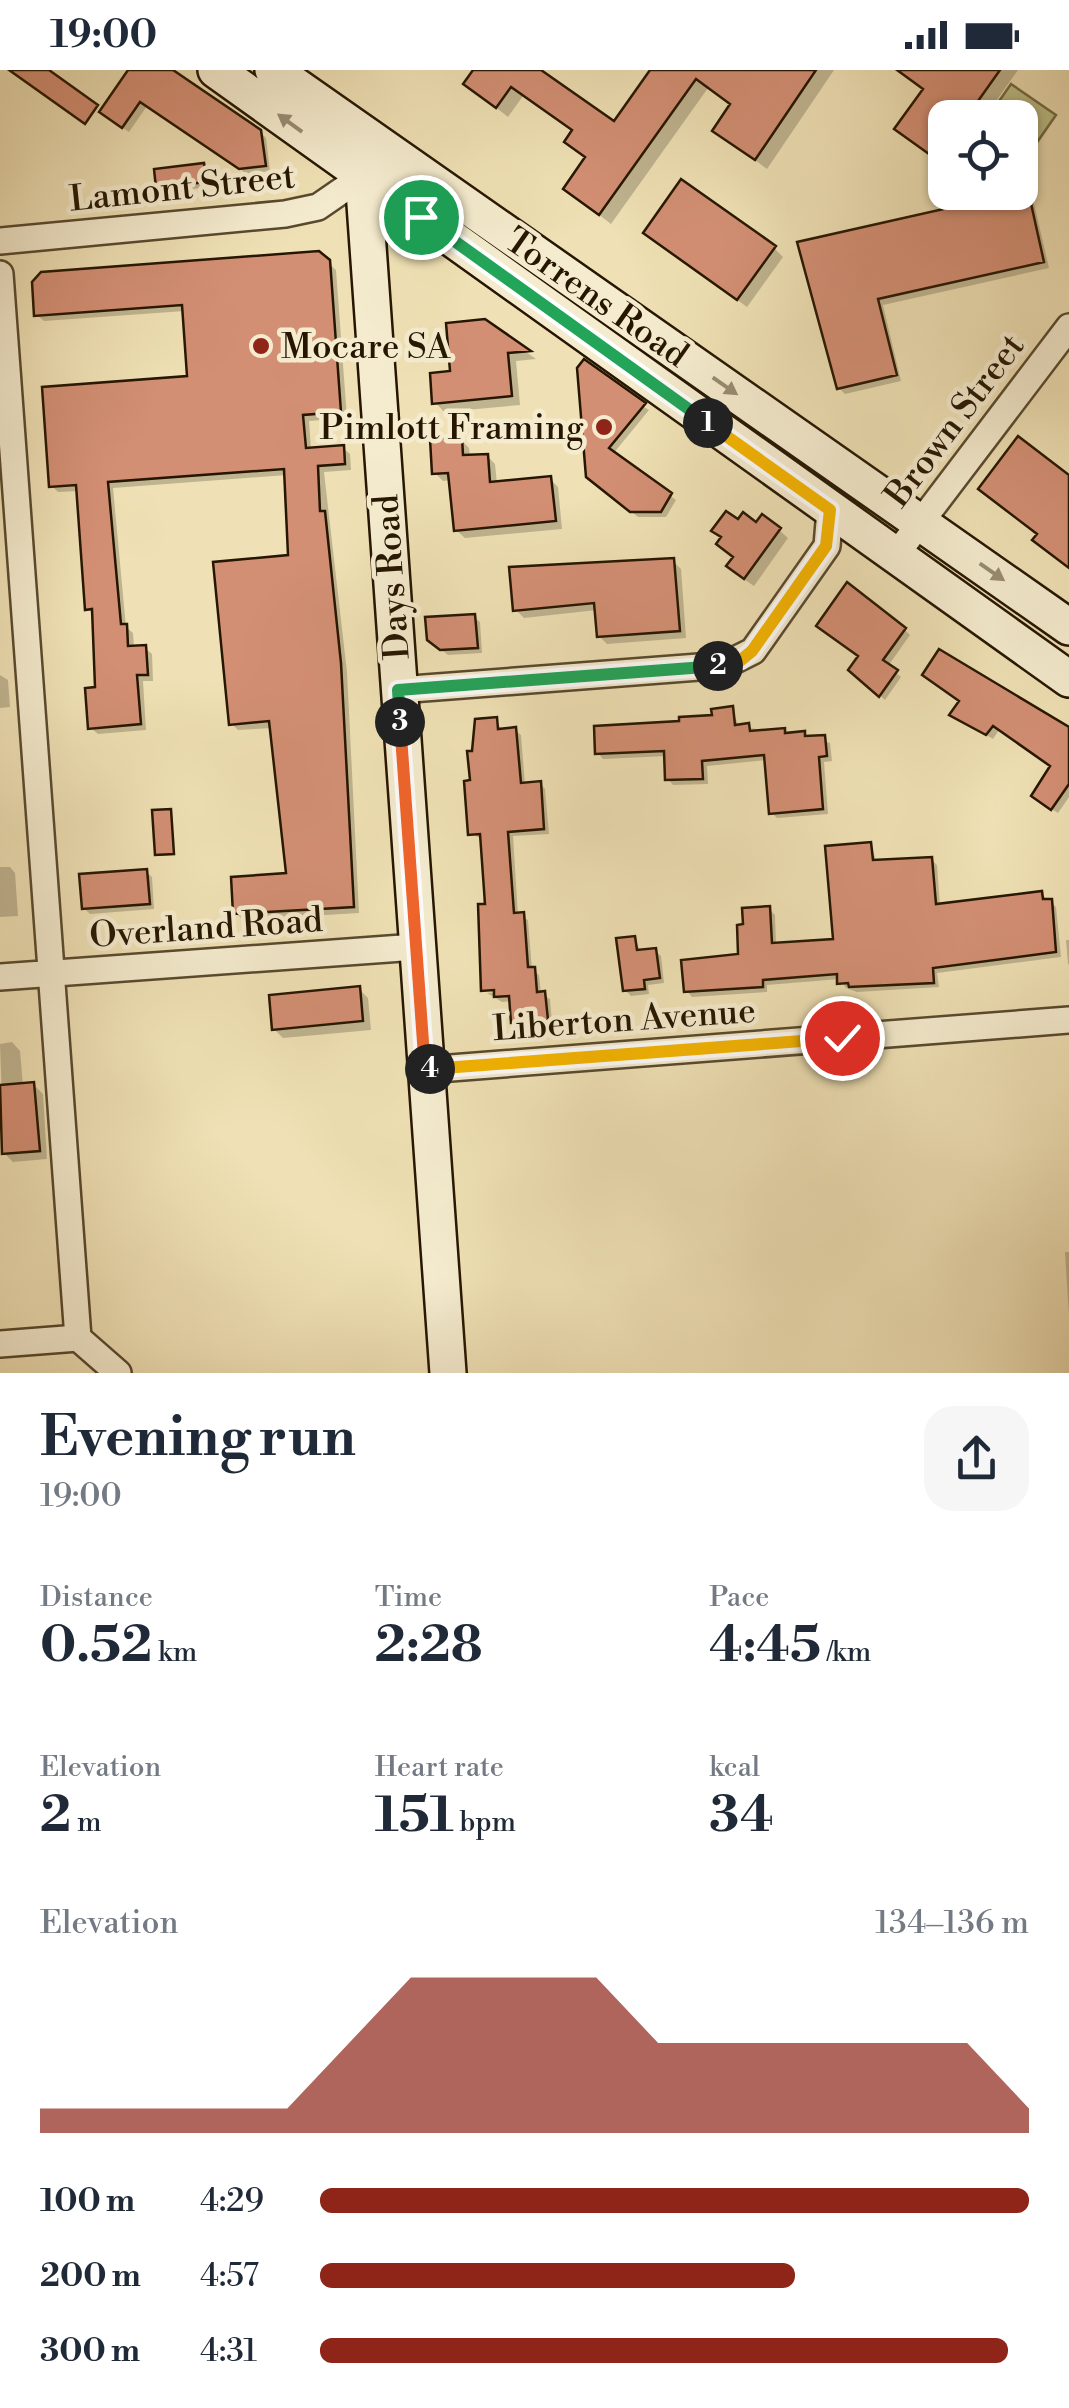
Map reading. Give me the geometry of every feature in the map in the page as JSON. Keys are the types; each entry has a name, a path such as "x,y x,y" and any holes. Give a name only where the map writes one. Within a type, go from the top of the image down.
{"main road":[{"name":"Torrens Road","path":"216,70 374,162 920,522 1069,627"},
{"name":"Torrens Road","path":"295,76 374,162 830,510 1069,678"},
{"name":"Days Road","path":"374,162 398,690 448,1373"}],"street":[{"name":"Lamont Street","path":"0,241 285,214 318,206 374,162"},
{"path":"0,274 12,623 51,974 78,1338 118,1373"},
{"name":"Brown Street","path":"894,556 1069,327"},
{"path":"398,690 725,666 741,660 752,651 826,546 830,510"},
{"name":"Overland Road","path":"0,977 416,947"},
{"name":"Liberton Avenue","path":"425,1070 1069,1020"},
{"path":"0,1344 78,1338"}],"green space":[{"path":"1011,84 1034,100 1000,100"},
{"path":"1038,103 1056,115 1038,141"}],"building":[{"path":"9,70 49,70 98,105 85,124"},
{"path":"128,70 173,70 261,130 266,166 239,169 140,102 122,128 99,112"},
{"path":"473,70 541,70 614,121 650,70 816,70 755,160 712,131 730,104 696,79 599,215 563,189 585,157 564,142 572,130 511,87 496,108 463,84"},
{"path":"897,70 1000,70 979,100 928,100 928,153 894,129 923,89"},
{"path":"204,163 207,182 156,188 154,169"},
{"path":"681,179 776,246 737,300 643,233"},
{"path":"939,210 1032,210 1044,262 878,299 897,375 837,389 797,242"},
{"path":"319,251 330,260 341,412 303,415 306,448 344,445 345,464 318,466 320,511 325,511 341,663 354,907 233,914 231,877 286,873 269,721 229,725 213,562 288,555 284,469 108,482 121,624 127,624 128,646 146,645 148,675 137,675 141,724 88,729 85,688 95,687 92,609 85,610 76,485 49,487 42,387 187,376 182,305 34,316 32,282 41,272"},
{"path":"485,319 531,351 508,353 512,396 432,404 430,373 450,371 446,323"},
{"name":"Pimlott Framing","path":"584,359 646,403 609,448 672,493 661,512 630,512 586,477 577,368"},
{"path":"1018,436 1069,475 1069,568 1032,540 1037,534 978,489"},
{"path":"462,437 463,455 488,454 490,482 551,476 556,521 454,531 448,473 432,474 430,439"},
{"path":"726,511 738,519 743,512 756,522 762,514 781,528 744,579 726,566 733,557 716,544 721,537 711,531"},
{"path":"674,558 680,631 597,637 594,603 513,611 509,567"},
{"path":"847,582 906,628 883,660 898,670 879,697 848,670 858,656 816,626"},
{"path":"475,614 478,648 440,650 427,640 425,617"},
{"path":"939,649 1069,727 1069,784 1051,810 1031,796 1050,766 993,726 986,735 949,715 959,701 922,675"},
{"path":"733,706 735,725 749,723 750,731 785,728 785,733 825,735 827,756 819,757 823,809 769,814 764,755 702,761 703,779 665,780 664,751 595,754 594,726 679,721 679,717 712,715 711,709"},
{"path":"497,717 498,729 516,727 521,783 541,781 544,829 508,832 514,913 524,912 528,967 535,967 537,992 545,991 548,1020 511,1023 509,996 494,997 494,990 481,991 478,904 485,904 480,834 468,835 464,781 470,780 467,751 472,751 475,719"},
{"path":"171,809 174,854 155,855 152,810"},
{"path":"871,842 873,860 932,857 936,904 1042,891 1043,899 1052,899 1056,952 933,968 934,983 849,987 848,983 837,984 837,974 763,980 763,987 684,992 681,960 738,954 737,925 743,924 742,908 770,906 772,943 833,939 825,846"},
{"path":"147,869 150,904 82,909 79,874"},
{"path":"635,936 637,950 656,948 660,978 644,980 645,989 623,991 616,938"},
{"path":"360,986 363,1021 272,1030 269,995"},
{"path":"34,1082 40,1151 2,1154 0,1085"}],"place":[{"name":"Mocare SA","path":"261,346"},
{"name":"Pimlott Framing","path":"604,427"}],"route":[{"path":"421,217 830,510 826,546 752,651 741,660 725,666 398,690 425,1070 842,1038"}]}
